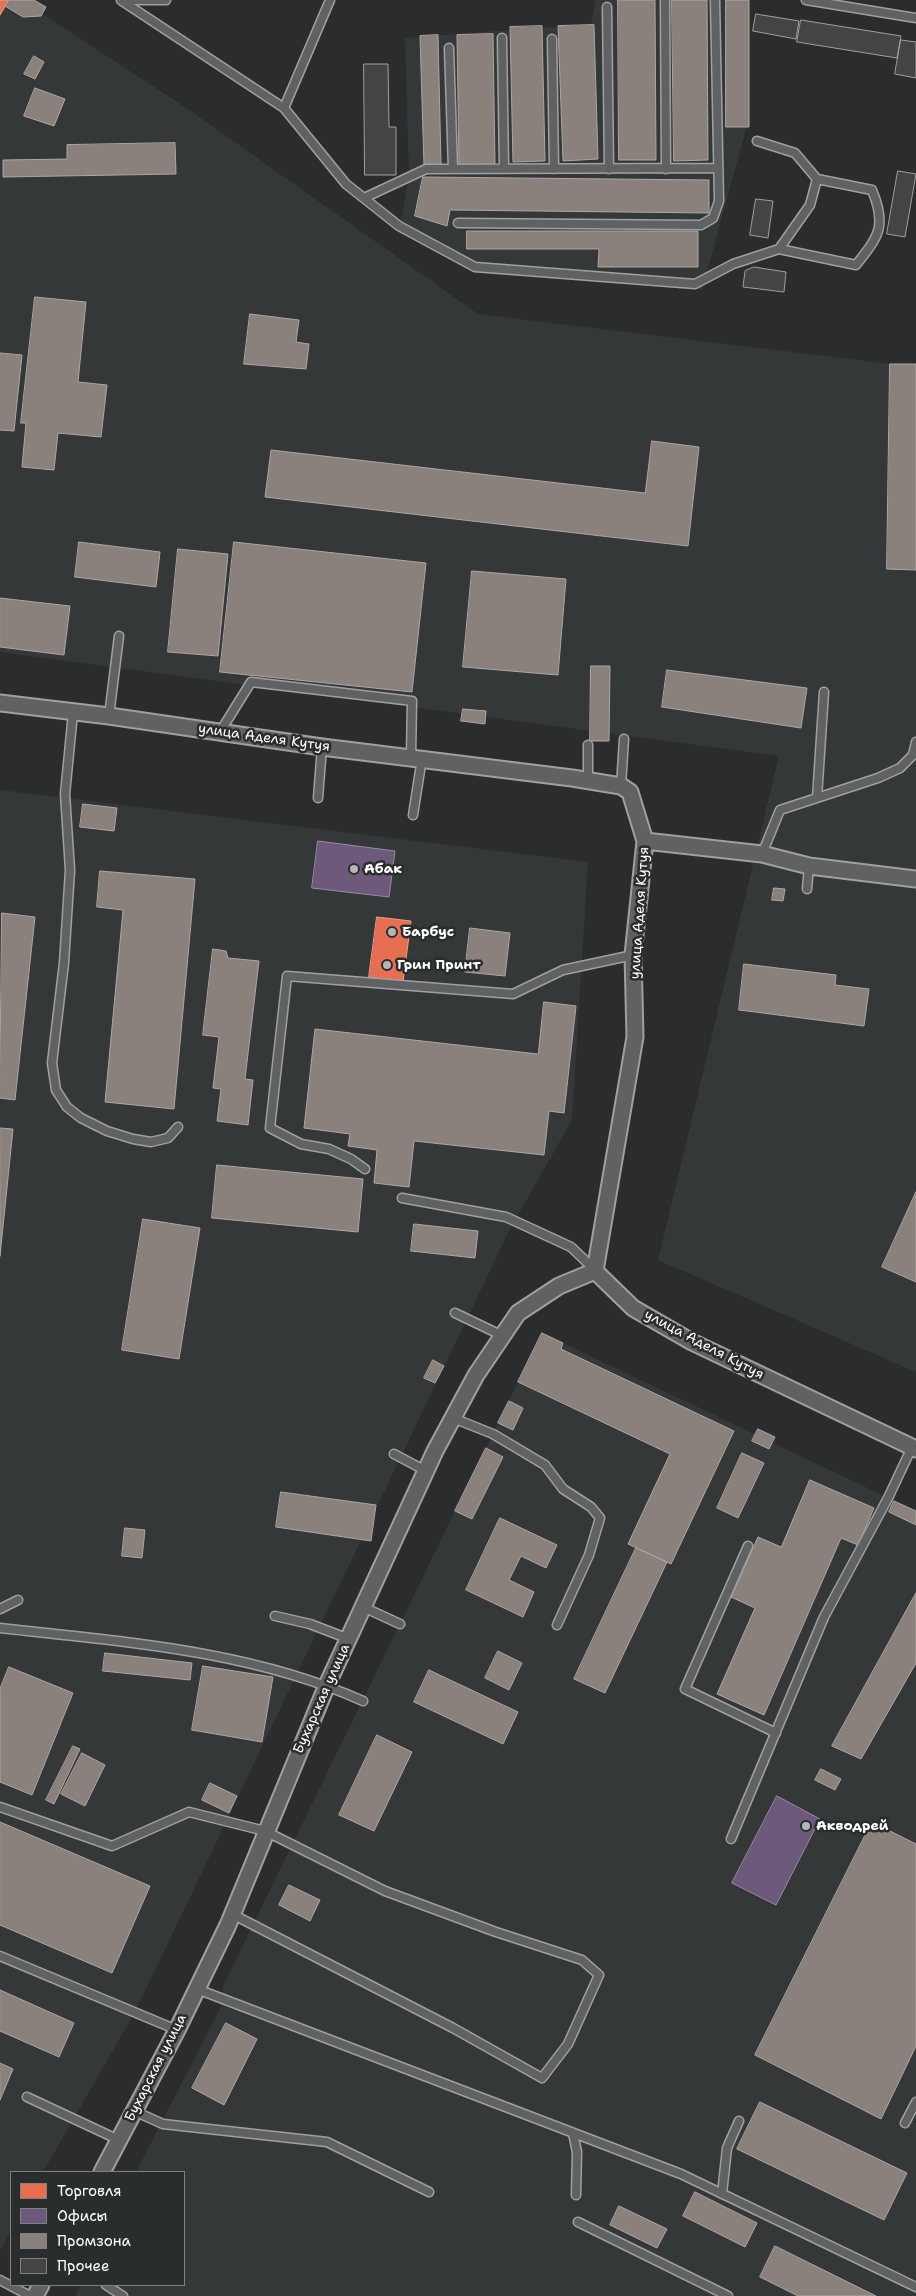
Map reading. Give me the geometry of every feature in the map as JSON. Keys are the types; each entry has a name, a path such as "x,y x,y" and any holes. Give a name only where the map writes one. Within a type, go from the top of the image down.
{"street":[{"name":"улица Аделя Кутуя","path":"0,703 588,781 621,786 630,792 645,841 634,955 635,1037 595,1271 633,1308 692,1342 914,1448"},
{"path":"645,841 762,854 810,866 916,879"},
{"name":"Бухарская улица","path":"103,2171 197,1989 232,1914 327,1685 426,1471 476,1375 518,1313 559,1286 595,1271"}],"lane":[{"path":"121,0 166,0"},
{"path":"121,0 284,108 346,184 399,226 475,267 696,284 733,264 779,249 856,265 876,239 881,211 872,190 818,179 795,153 757,141"},
{"path":"284,108 330,0"},
{"path":"665,0 666,169"},
{"path":"458,223 701,225 713,218 719,201 716,0"},
{"path":"806,0 916,18"},
{"path":"607,7 609,169"},
{"path":"502,38 504,169"},
{"path":"552,39 554,169"},
{"path":"449,48 453,169"},
{"path":"364,198 426,169 718,168"},
{"path":"779,249 810,205 818,179"},
{"path":"109,716 119,636"},
{"path":"220,732 251,682 412,701 416,757 413,815"},
{"path":"817,798 824,692"},
{"path":"73,713 65,794 69,880 64,962 52,1063 56,1090 68,1107 81,1118 107,1131 132,1139 151,1142 168,1138 178,1127"},
{"path":"621,786 624,739"},
{"path":"762,854 780,810 878,778 900,768 913,755 916,742"},
{"path":"588,745 588,781"},
{"path":"318,798 322,747"},
{"path":"808,889 810,866"},
{"path":"365,1170 351,1159 329,1149 301,1144 270,1128 287,976 513,994 563,970 634,955"},
{"path":"402,1198 506,1217 571,1248 595,1271"},
{"path":"455,1313 503,1336"},
{"path":"453,1418 493,1434 545,1465 563,1489 590,1507 600,1518 589,1555 557,1625"},
{"path":"731,1839 824,1617 914,1448"},
{"path":"394,1454 426,1471"},
{"path":"748,1546 686,1689 776,1733"},
{"path":"0,1609 18,1600"},
{"path":"363,1607 400,1624"},
{"path":"274,1616 310,1624 348,1639"},
{"path":"0,1628 180,1648 277,1670 327,1685 363,1701"},
{"path":"0,1807 112,1846 189,1812 266,1831 385,1891 496,1932 582,1960 599,1975 568,2044 542,2078 453,2028 232,1914"},
{"path":"0,1956 177,2030"},
{"path":"197,1989 681,2174 916,2288"},
{"path":"27,2096 119,2140"},
{"path":"905,2123 916,2102"},
{"path":"134,2111 163,2124 327,2142 429,2192"},
{"path":"722,2194 727,2148 739,2122"},
{"path":"573,2133 577,2152 576,2195"},
{"path":"578,2222 728,2296"},
{"path":"11,2286 30,2296"},
{"path":"108,2286 123,2296"}],"shaded area":[{"path":"0,0 21,0 188,109 478,314 916,367 916,1372 658,1260 779,756 0,652"},
{"path":"596,0 747,0 746,129 702,290 456,259 401,222 409,177 405,38 591,24"},
{"path":"0,790 588,862 572,1120 510,1229 135,2012 44,2171 10,2171 10,2232 0,2251"},
{"path":"542,1333 916,1511 916,2296 76,2296 80,2286 185,2286 185,2171 137,2171 222,2005 223,1986"}],"building: Торговля":[{"path":"0,0 9,0 0,15"},
{"path":"377,917 411,921 403,982 369,977"}],"building: Офисы":[{"name":"Абак","path":"318,841 395,851 389,897 312,888"},
{"path":"777,1796 820,1819 776,1905 732,1883"}],"building: Промзона":[{"path":"9,0 34,0 46,7 41,16 23,17 5,6"},
{"path":"618,0 655,0 656,160 619,160"},
{"path":"672,0 707,0 708,160 674,161"},
{"path":"726,0 749,0 749,127 726,127"},
{"path":"594,25 598,159 563,161 558,26"},
{"path":"542,26 545,161 513,162 510,27"},
{"path":"493,34 495,164 459,165 457,35"},
{"path":"438,35 441,165 424,165 420,36"},
{"path":"34,56 44,62 35,79 24,74"},
{"path":"35,88 65,99 54,126 24,116"},
{"path":"175,143 176,174 3,177 3,160 67,159 67,145"},
{"path":"423,177 709,180 709,213 450,210 447,226 415,216"},
{"path":"467,231 698,231 698,267 598,267 599,249 467,249"},
{"path":"35,297 86,302 78,382 107,385 101,437 58,433 54,470 22,467 26,423 21,423"},
{"path":"250,314 299,320 296,342 309,344 306,369 244,364"},
{"path":"0,353 22,355 14,431 0,430"},
{"path":"890,364 916,364 916,570 887,569"},
{"path":"652,441 699,447 688,546 265,497 271,450 645,493"},
{"path":"79,542 160,552 156,587 75,577"},
{"path":"234,542 426,563 412,692 220,672"},
{"path":"178,549 228,554 218,656 168,652"},
{"path":"472,571 566,579 558,675 463,667"},
{"path":"0,598 70,606 64,655 0,647"},
{"path":"591,666 610,666 609,741 590,741"},
{"path":"667,670 807,688 801,728 662,707"},
{"path":"463,709 486,711 485,724 461,721"},
{"path":"83,804 117,808 114,831 80,827"},
{"path":"100,871 195,879 174,1109 105,1102 123,910 97,907"},
{"path":"774,888 785,889 783,901 772,900"},
{"path":"2,913 35,917 15,1100 0,1098"},
{"path":"470,928 510,933 505,976 465,972"},
{"path":"213,949 226,951 228,958 259,961 245,1079 253,1080 248,1125 217,1121 221,1089 213,1088 219,1037 203,1035"},
{"path":"744,964 836,975 835,985 869,989 864,1026 739,1010"},
{"path":"544,1002 576,1006 564,1113 549,1111 544,1155 414,1141 409,1187 374,1183 377,1150 348,1146 350,1134 304,1128 315,1029 538,1054"},
{"path":"0,1128 13,1129 0,1256"},
{"path":"217,1165 363,1179 358,1232 212,1218"},
{"path":"916,1192 916,1282 882,1267"},
{"path":"143,1219 200,1228 179,1359 122,1350"},
{"path":"414,1224 478,1231 475,1258 411,1251"},
{"path":"542,1333 563,1343 561,1349 734,1431 671,1564 628,1544 670,1454 518,1382"},
{"path":"433,1360 444,1366 435,1383 424,1378"},
{"path":"509,1401 523,1408 513,1430 498,1423"},
{"path":"758,1429 775,1437 769,1449 752,1441"},
{"path":"486,1448 503,1457 472,1519 455,1511"},
{"path":"742,1453 764,1463 738,1518 717,1508"},
{"path":"810,1480 874,1508 858,1545 841,1538 764,1715 717,1694 755,1608 731,1597 758,1537 781,1547"},
{"path":"281,1492 376,1505 371,1541 276,1527"},
{"path":"894,1501 916,1511 916,1525 889,1512"},
{"path":"500,1518 557,1545 546,1568 521,1556 509,1580 534,1592 523,1617 466,1590"},
{"path":"125,1528 145,1530 142,1558 122,1556"},
{"path":"636,1548 667,1562 605,1693 574,1679"},
{"path":"916,1593 916,1663 861,1759 832,1746"},
{"path":"498,1651 522,1663 509,1690 485,1678"},
{"path":"105,1653 192,1663 190,1680 103,1671"},
{"path":"203,1666 273,1677 262,1742 192,1730"},
{"path":"9,1667 73,1693 32,1795 0,1782 0,1689"},
{"path":"429,1670 518,1712 503,1744 414,1702"},
{"path":"377,1735 412,1752 374,1831 339,1815"},
{"path":"73,1746 80,1749 54,1804 46,1800"},
{"path":"82,1753 105,1765 85,1806 61,1794"},
{"path":"821,1769 841,1779 835,1790 815,1780"},
{"path":"210,1783 237,1796 229,1813 202,1800"},
{"path":"0,1822 150,1886 112,1973 0,1925"},
{"path":"872,1822 916,1844 916,2046 881,2119 755,2055"},
{"path":"289,1885 320,1900 310,1921 279,1905"},
{"path":"0,1990 74,2023 59,2057 0,2031"},
{"path":"226,2023 257,2039 224,2105 192,2088"},
{"path":"0,2063 13,2069 0,2100"},
{"path":"760,2102 907,2173 884,2220 737,2149"},
{"path":"695,2192 757,2223 745,2247 683,2216"},
{"path":"619,2206 667,2229 657,2248 610,2225"},
{"path":"775,2246 876,2296 798,2296 760,2277"}],"building: Прочее":[{"path":"756,14 799,21 796,39 753,31"},
{"path":"801,20 901,36 897,58 797,42"},
{"path":"901,40 916,42 916,78 895,74"},
{"path":"364,64 388,64 389,127 396,127 396,175 365,175"},
{"path":"898,171 916,174 905,237 887,234"},
{"path":"756,199 773,201 768,238 750,235"},
{"path":"754,267 786,272 784,292 743,287 745,271"}],"place":[{"name":"Абак","path":"354,869"},
{"name":"Барбус","path":"392,932"},
{"name":"Грин Принт","path":"387,965"},
{"name":"Акводрей","path":"806,1826"}]}
